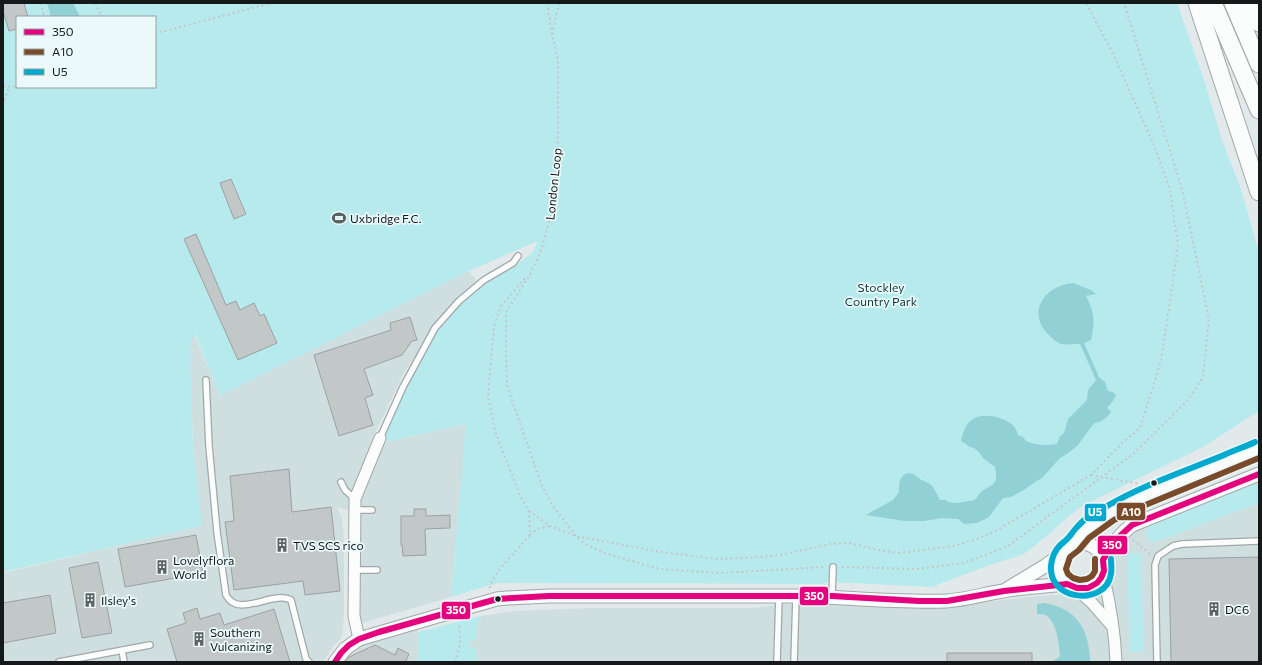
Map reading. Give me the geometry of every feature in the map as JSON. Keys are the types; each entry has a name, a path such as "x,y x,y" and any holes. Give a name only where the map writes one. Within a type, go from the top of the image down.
{"main road":[{"path":"1197,3 1259,192"},
{"path":"1214,3 1259,110"},
{"path":"1233,3 1259,64"},
{"path":"1247,3 1259,23"}],"street":[{"path":"359,638 354,616 353,570 355,504 380,438"},
{"path":"1004,591 1045,566 1067,549 1085,531 1103,517 1129,502 1259,449"},
{"path":"1103,559 1112,544 1123,532 1140,521 1259,474"},
{"path":"335,662 345,649 359,638 497,599 548,596 832,596 919,601 947,601 1004,591 1071,586 1083,589 1092,587 1099,581 1103,574 1104,568 1103,559 1099,552 1091,546 1080,544 1067,549 1059,561 1061,577 1071,586 1092,603 1112,627"},
{"path":"1103,574 1108,595 1115,641 1116,662"}],"lane":[{"path":"380,438 403,387 435,328 459,301 484,280 513,263 518,256"},
{"path":"206,380 209,446 217,532 226,595 233,603 242,605 284,598 291,600 306,659 309,662"},
{"path":"341,482 355,504 372,510"},
{"path":"1157,662 1156,558 1166,549 1182,544 1259,541"},
{"path":"832,596 833,567"},
{"path":"353,570 377,570"},
{"path":"777,662 779,596"},
{"path":"794,662 796,596"},
{"path":"59,662 150,645"},
{"path":"122,650 124,662"}],"path":[{"path":"41,3 44,16"},
{"path":"95,3 102,16"},
{"path":"156,33 271,3"},
{"name":"London Loop","path":"529,512 521,498 495,431 488,396 494,327 501,306 527,276 540,253 552,212 558,139 557,60 549,25 547,3"},
{"path":"552,205 558,139 558,60 552,35 559,3"},
{"path":"529,512 550,526 576,536 655,551 718,559 780,555 831,544 849,543 883,551 900,553 953,546 984,536 999,529 1091,475 1122,443 1140,428 1161,361 1178,246 1170,189 1151,138 1113,54 1086,3"},
{"path":"552,212 540,254 529,276 506,312 507,386 542,486 553,506 576,536 585,544 607,554 660,569 720,573 833,567 917,569 964,563 1008,546 1133,454 1194,393 1203,377 1209,319 1182,190 1124,3"},
{"path":"3,87 16,86"},
{"path":"3,105 9,87"},
{"path":"1091,475 1162,489"},
{"path":"529,512 530,535"},
{"path":"491,591 490,585 498,571 530,535 539,528 550,526"},
{"path":"1123,532 1156,558"},
{"path":"455,611 461,631 460,647 455,662"}],"shaded area":[{"path":"47,3 73,3 80,16 51,16"},
{"path":"469,271 477,281 455,302 405,371 369,446 467,424 451,597 363,623 358,620 359,534 361,514 337,507 342,518 344,537 344,618 342,637 323,662 3,662 3,573 201,526 193,448 189,322 220,396"},
{"path":"1073,283 1091,290 1096,294 1086,296 1093,313 1094,322 1091,340 1084,343 1099,377 1105,382 1108,391 1113,392 1116,395 1107,408 1111,411 1110,414 1102,421 1095,423 1078,445 1060,458 1042,478 1011,497 1003,498 989,517 977,523 964,524 958,519 943,518 924,521 904,521 866,515 893,500 899,492 901,478 909,473 930,484 940,500 956,503 975,500 980,493 994,483 996,478 995,467 983,458 974,448 961,441 966,426 970,421 978,417 994,416 1005,420 1014,426 1018,435 1023,437 1026,441 1042,445 1057,444 1060,436 1064,433 1068,419 1087,400 1088,390 1096,380 1080,344 1061,344 1057,342 1042,326 1039,317 1039,309 1047,294 1063,285"},
{"path":"1259,477 1259,662 477,662 477,649 470,648 470,639 477,639 477,627 481,616 514,611 592,608 752,608 787,604 946,607 1026,597 1089,592 1102,581 1106,560 1127,532"},
{"path":"1043,603 1055,605 1065,610 1073,615 1079,622 1087,640 1090,662 1052,662 1060,656 1058,640 1050,619 1045,615 1037,614 1037,604"},
{"path":"416,624 418,632 418,662 339,662 358,642"}],"green space":[{"name":"Stockley Country Park","path":"3,3 1177,3 1204,80 1223,143 1241,189 1259,252 1259,411 1203,447 1084,505 1024,554 984,567 932,587 828,582 821,584 501,583 451,597 466,424 382,443 406,388 436,329 462,303 486,283 533,252 538,241 469,271 220,396 195,334 190,345 193,448 202,526 3,572"},
{"path":"1254,484 1259,485 1259,503 1153,543 1151,543 1146,535 1147,526"},
{"path":"1127,553 1141,553 1145,651 1130,652"},
{"path":"481,616 477,627 477,639 470,640 470,648 477,649 477,662 418,662 418,632"}],"building":[{"path":"3,3 24,3 28,16 16,16 16,29 9,31 3,11"},
{"path":"231,179 246,214 234,219 220,183"},
{"path":"196,234 226,305 236,301 240,310 254,303 260,316 264,314 277,343 238,360 184,239"},
{"path":"410,317 417,340 412,341 402,355 364,369 373,395 365,398 373,425 339,436 314,355 391,330 390,323"},
{"name":"TVS SCS rico","path":"289,469 292,512 331,507 340,591 305,595 303,581 234,590 225,522 234,521 230,476"},
{"path":"414,509 426,509 426,516 450,515 450,528 425,529 426,555 403,556 401,545 401,516 414,516"},
{"name":"Lovelyflora World","path":"196,535 203,573 125,587 118,549"},
{"name":"DC6","path":"1259,557 1259,662 1171,662 1169,559"},
{"name":"Ilsley's","path":"98,562 112,633 82,638 69,568"},
{"path":"50,595 56,633 3,643 3,603"},
{"path":"197,608 200,619 220,613 224,625 274,609 290,662 177,662 167,629 186,623 183,613"},
{"path":"375,645 395,655 398,648 409,654 406,661 409,662 345,662 349,657"},
{"path":"947,653 1032,653 1032,662 947,662"}],"transit line":[{"name":"U5","path":"1111,559 1111,574 1107,585 1098,592 1087,595 1076,595 1065,591 1056,584 1051,574 1052,560 1057,549 1080,524 1095,512 1150,485 1255,442"},
{"name":"A10","path":"1095,559 1095,571 1092,576 1087,579 1080,580 1073,578 1068,574 1066,569 1070,557 1079,550 1089,538 1114,520 1143,506 1259,458"},
{"name":"350","path":"335,662 349,645 359,639 497,599 549,596 832,596 919,601 947,601 1004,591 1067,584 1077,588 1088,588 1097,583 1101,578 1104,571 1103,560 1109,549 1132,525 1259,474"}],"place":[{"name":"Uxbridge F.C.","path":"339,218"},
{"name":"TVS SCS rico","path":"282,545"},
{"name":"Lovelyflora World","path":"162,567"},
{"name":"Ilsley's","path":"90,600"},
{"name":"DC6","path":"1214,609"},
{"name":"Southern Vulcanizing","path":"199,639"}]}
